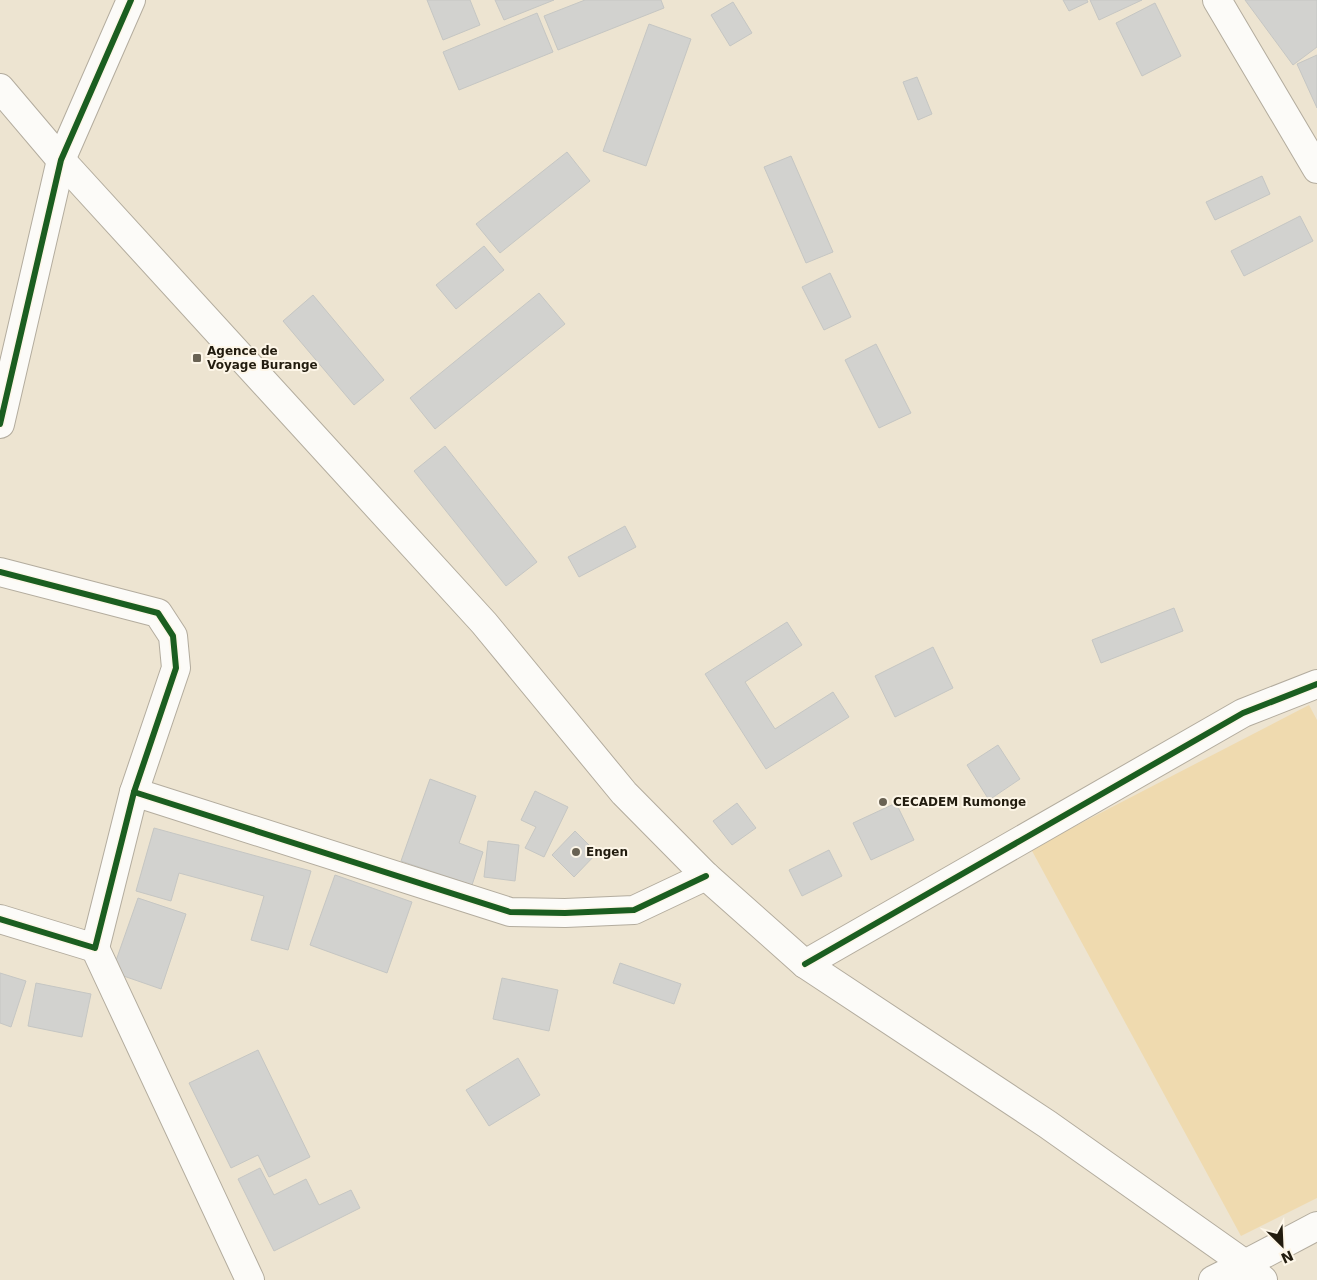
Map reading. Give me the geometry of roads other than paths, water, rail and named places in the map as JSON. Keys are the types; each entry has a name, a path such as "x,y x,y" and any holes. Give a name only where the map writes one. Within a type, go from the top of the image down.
{"main road":[{"path":"0,424 61,160 131,0"},
{"path":"1218,0 1317,169"},
{"path":"0,88 61,160 484,623 624,793 706,876 805,964 1047,1124 1254,1272"},
{"path":"0,572 158,613 172,636 176,668 134,792 95,948 250,1280"},
{"path":"805,964 1243,713 1317,684"},
{"path":"134,792 510,912 565,913 634,910 706,876"},
{"path":"0,919 95,948"},
{"path":"1213,1280 1254,1272 1317,1226"}],"place":[{"name":"Agence de Voyage Burange","path":"197,358"},
{"name":"CECADEM Rumonge","path":"883,802"},
{"name":"Engen","path":"576,852"}]}
